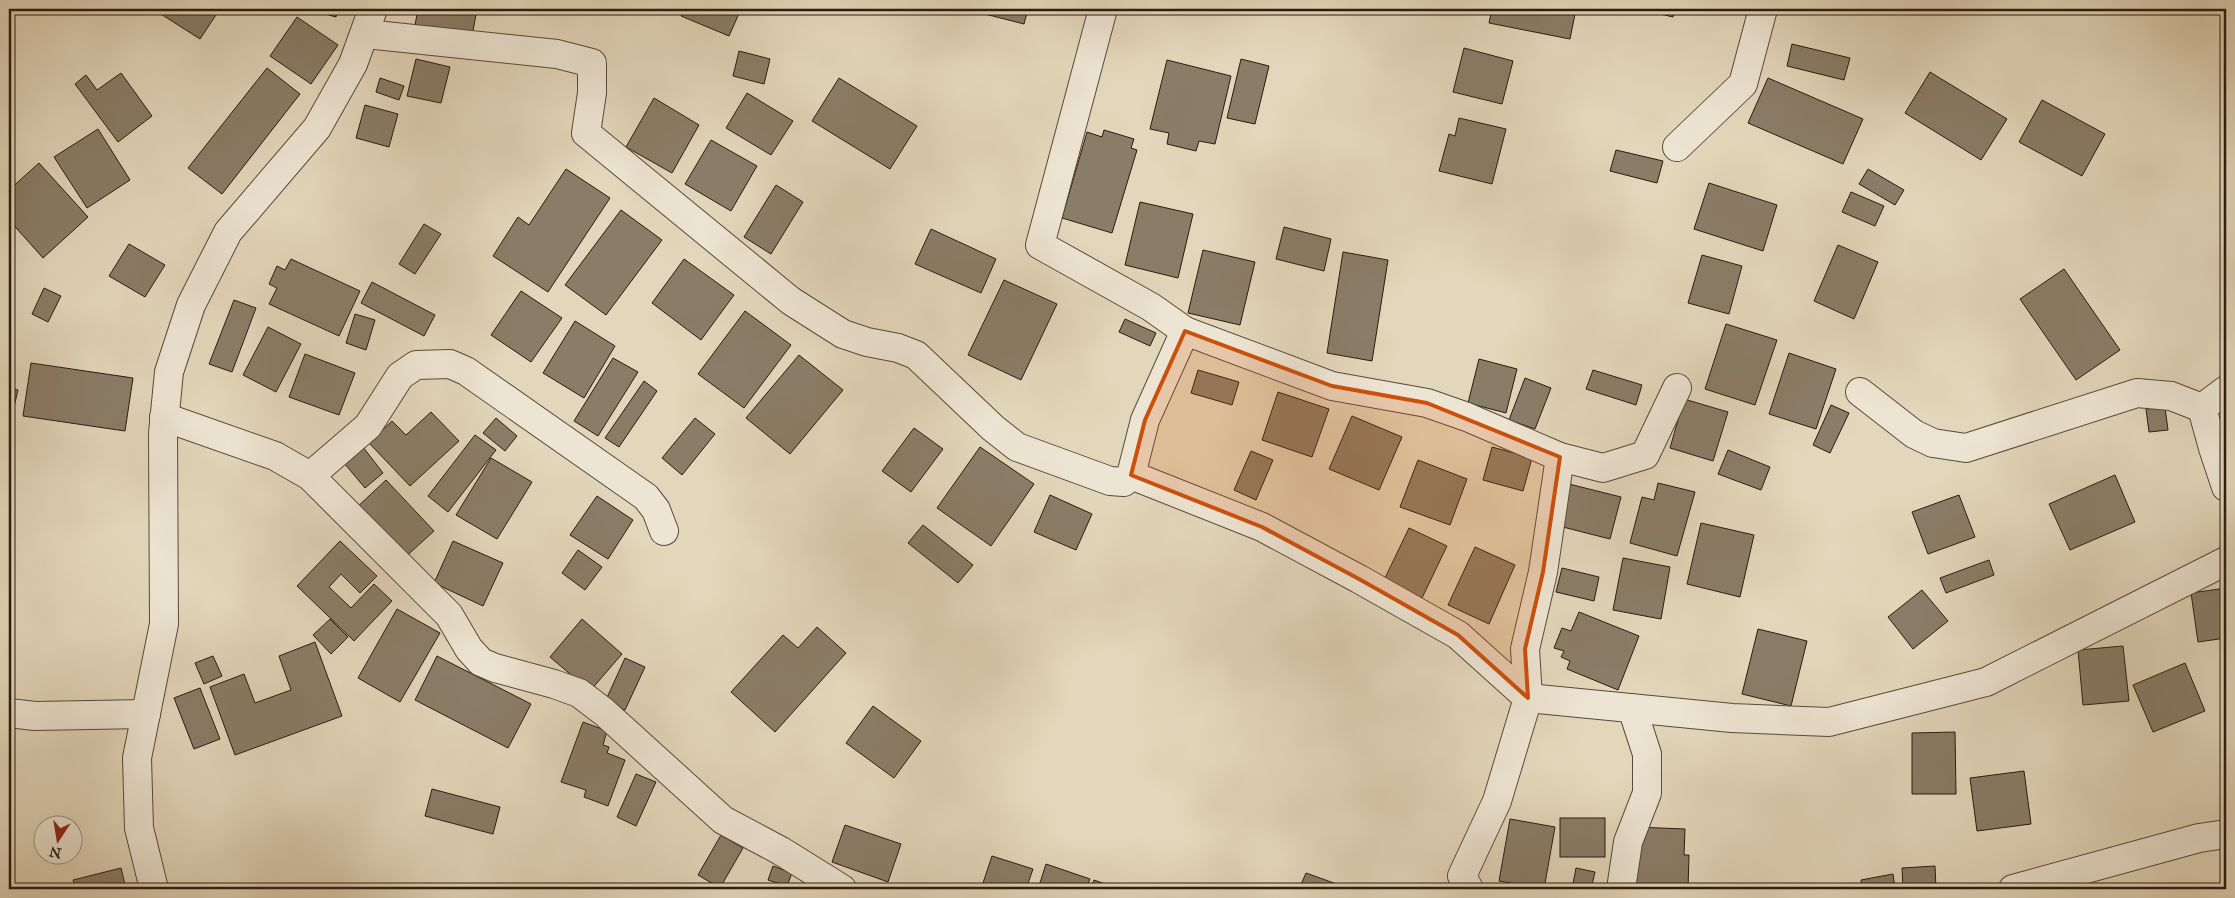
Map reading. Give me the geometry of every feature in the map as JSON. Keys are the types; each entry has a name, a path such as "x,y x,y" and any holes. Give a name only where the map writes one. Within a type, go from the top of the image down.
{"street":[{"path":"1103,9 1040,245 1151,308 1185,331 1332,386 1427,403 1467,417 1560,457 1603,468 1645,455 1676,388"},
{"path":"1677,147 1743,84 1763,9"},
{"path":"154,889 139,828 137,758 164,624 164,417 169,372 191,304 228,232 317,128 353,64 370,21 557,54 592,64 592,93 586,133 791,301 843,334 867,342 898,348 916,355 993,428 1017,447 1110,481 1124,482 1131,476 1145,420 1185,331"},
{"path":"310,476 368,426 400,376 416,365 450,364 466,371 646,497 656,510 664,531"},
{"path":"2202,408 2226,390"},
{"path":"1860,392 1914,434 1933,443 1966,448 2137,393 2171,396 2202,408"},
{"path":"2202,408 2226,487"},
{"path":"164,417 275,456 310,476 449,615 469,649 480,662 579,693 604,712 723,820 781,851 842,889"},
{"path":"1469,889 1462,876 1497,801 1528,698 1525,649 1543,572 1560,457"},
{"path":"1131,476 1262,527 1359,578 1458,635 1528,698 1732,718 1829,722 1986,682 2226,560"},
{"path":"1621,889 1626,869 1628,842 1646,793 1648,754 1632,708"},
{"path":"9,713 35,716 146,714"},
{"path":"2013,889 2199,838 2226,834"}],"highlighted area":[{"path":"1185,331 1332,386 1427,403 1560,457 1543,572 1525,649 1528,698 1458,635 1359,579 1262,527 1131,475 1145,420"}],"building":[{"path":"153,9 220,9 200,39"},
{"path":"319,9 338,9 336,17 318,12"},
{"path":"418,9 477,9 472,36 415,25"},
{"path":"684,9 741,9 729,36 681,16"},
{"path":"986,9 1028,9 1024,24 985,14"},
{"path":"1492,9 1576,9 1570,39 1489,23"},
{"path":"1640,9 1675,9 1673,17"},
{"path":"297,17 338,45 311,84 270,56"},
{"path":"1792,44 1850,58 1844,80 1787,66"},
{"path":"1464,48 1513,61 1502,104 1453,92"},
{"path":"739,51 770,59 764,84 733,76"},
{"path":"416,59 450,67 441,103 407,96"},
{"path":"1241,59 1269,66 1255,124 1227,118"},
{"path":"1167,60 1231,76 1215,144 1199,141 1196,151 1167,144 1169,133 1150,129"},
{"path":"267,68 300,94 222,194 188,168"},
{"path":"1930,72 2007,119 1981,160 1905,113"},
{"path":"121,73 152,116 118,142 75,84 86,75 97,90"},
{"path":"380,78 404,86 399,100 376,92"},
{"path":"839,78 917,126 890,169 812,121"},
{"path":"1768,78 1863,119 1843,164 1748,123"},
{"path":"747,93 793,121 771,155 726,128"},
{"path":"654,98 699,125 672,173 626,147"},
{"path":"2042,100 2105,134 2082,176 2019,142"},
{"path":"365,105 398,114 389,147 356,138"},
{"path":"1459,118 1506,129 1492,184 1439,171 1449,134 1455,136"},
{"path":"98,129 130,180 87,208 54,157"},
{"path":"1104,130 1134,139 1131,148 1137,150 1112,233 1062,218 1087,132 1102,137"},
{"path":"711,140 757,166 731,211 685,184"},
{"path":"1616,150 1663,161 1657,183 1610,171"},
{"path":"39,163 88,217 43,258 9,220 9,190"},
{"path":"566,169 610,198 548,292 493,256 518,217 529,225"},
{"path":"1868,169 1904,190 1895,205 1859,184"},
{"path":"1709,183 1777,205 1763,251 1694,229"},
{"path":"776,185 803,202 771,254 744,237"},
{"path":"1851,192 1884,206 1875,226 1842,212"},
{"path":"1140,202 1193,214 1178,278 1125,265"},
{"path":"621,210 662,240 606,315 565,285"},
{"path":"424,224 441,234 415,274 399,264"},
{"path":"1284,227 1331,239 1324,271 1276,259"},
{"path":"931,229 996,259 981,293 915,264"},
{"path":"129,244 165,265 145,297 109,276"},
{"path":"1838,245 1878,262 1854,319 1814,301"},
{"path":"1203,250 1255,262 1240,325 1188,313"},
{"path":"1343,252 1388,260 1372,361 1327,353"},
{"path":"1702,255 1742,266 1729,314 1688,303"},
{"path":"291,259 360,291 339,336 269,304 277,288 269,284 277,266 285,270"},
{"path":"684,259 734,295 701,340 652,303"},
{"path":"2064,269 2120,350 2076,380 2020,299"},
{"path":"1004,280 1057,304 1021,380 968,355"},
{"path":"372,282 435,315 424,336 361,303"},
{"path":"44,288 61,296 48,322 32,314"},
{"path":"521,291 562,318 531,362 491,335"},
{"path":"234,300 256,308 232,372 209,364"},
{"path":"745,311 791,345 744,408 698,374"},
{"path":"355,314 375,320 366,350 346,343"},
{"path":"1125,319 1156,333 1150,346 1119,332"},
{"path":"575,321 615,346 584,398 543,373"},
{"path":"1726,324 1777,340 1755,405 1705,389"},
{"path":"268,327 301,344 276,392 243,375"},
{"path":"1789,353 1836,369 1816,429 1769,414"},
{"path":"305,354 355,373 339,415 289,397"},
{"path":"799,355 843,390 790,454 746,418"},
{"path":"613,358 638,372 598,436 574,421"},
{"path":"1479,359 1517,369 1506,413 1468,403"},
{"path":"31,363 133,378 125,431 23,416"},
{"path":"1198,370 1239,382 1232,405 1191,393"},
{"path":"1593,370 1642,385 1636,405 1586,389"},
{"path":"1525,378 1551,388 1535,429 1509,420"},
{"path":"644,381 657,391 619,447 605,438"},
{"path":"9,388 18,390 12,415 9,414"},
{"path":"1278,392 1329,409 1312,457 1262,440"},
{"path":"1684,399 1728,412 1713,461 1670,448"},
{"path":"1831,405 1849,413 1830,453 1813,445"},
{"path":"2165,407 2168,430 2149,432 2146,409"},
{"path":"431,412 459,441 410,486 369,443 392,421 406,435"},
{"path":"1352,416 1402,437 1379,490 1329,469"},
{"path":"496,418 517,436 505,451 483,433"},
{"path":"695,418 715,434 682,475 662,458"},
{"path":"914,428 943,449 911,492 882,471"},
{"path":"475,435 496,450 448,512 428,496"},
{"path":"363,447 383,473 365,488 344,463"},
{"path":"980,447 1034,484 991,546 937,508"},
{"path":"1492,447 1532,458 1523,491 1483,480"},
{"path":"1728,450 1770,467 1761,490 1718,474"},
{"path":"1251,451 1273,460 1256,500 1234,490"},
{"path":"491,458 532,482 497,539 456,515"},
{"path":"1418,460 1467,479 1450,525 1400,507"},
{"path":"2115,475 2135,522 2070,550 2049,504"},
{"path":"386,480 434,531 401,561 354,510"},
{"path":"1658,483 1695,492 1677,556 1630,543 1642,497 1654,500"},
{"path":"1569,484 1621,497 1610,539 1559,526"},
{"path":"1050,495 1092,514 1076,550 1034,532"},
{"path":"1959,495 1975,537 1928,554 1912,512"},
{"path":"597,496 633,520 608,559 570,535"},
{"path":"1701,523 1754,535 1740,597 1687,584"},
{"path":"923,525 973,565 958,583 908,543"},
{"path":"1409,528 1447,546 1422,598 1384,580"},
{"path":"340,541 377,576 360,593 341,574 329,587 351,608 374,584 392,601 354,641 297,586"},
{"path":"453,541 503,563 483,606 434,583"},
{"path":"1475,547 1515,565 1489,624 1448,605"},
{"path":"578,550 602,567 585,590 562,573"},
{"path":"1623,558 1670,567 1661,619 1613,610"},
{"path":"1989,560 1994,575 1946,593 1940,578"},
{"path":"1562,568 1599,577 1594,601 1556,592"},
{"path":"2226,588 2226,638 2198,642 2191,593"},
{"path":"1922,590 1948,621 1913,649 1888,617"},
{"path":"397,609 440,633 400,702 358,678"},
{"path":"1579,612 1639,636 1618,690 1567,669 1570,661 1561,657 1564,651 1554,648 1562,628 1571,631"},
{"path":"330,619 348,637 331,654 313,635"},
{"path":"582,619 622,654 590,691 550,657"},
{"path":"817,627 846,653 775,732 731,692 783,635 798,648"},
{"path":"1758,629 1807,641 1791,706 1742,694"},
{"path":"315,642 342,716 235,755 210,687 244,674 255,703 291,690 279,656"},
{"path":"2123,646 2129,701 2083,705 2078,650"},
{"path":"213,656 222,676 204,684 195,663"},
{"path":"437,656 531,704 508,748 415,700"},
{"path":"625,658 645,667 625,710 605,702"},
{"path":"2185,663 2205,711 2153,732 2133,685"},
{"path":"200,688 220,739 194,749 174,698"},
{"path":"873,706 921,741 894,778 846,743"},
{"path":"583,722 607,731 603,745 609,747 607,753 625,760 608,806 584,797 586,790 561,782"},
{"path":"1955,732 1956,794 1912,794 1912,733"},
{"path":"2024,771 2031,824 1977,831 1970,778"},
{"path":"636,774 656,782 636,826 617,817"},
{"path":"432,789 500,807 493,834 425,816"},
{"path":"1560,818 1605,818 1605,857 1560,857"},
{"path":"1510,819 1555,827 1544,889 1499,881"},
{"path":"845,825 901,844 888,882 832,862"},
{"path":"1636,827 1685,829 1684,855 1689,855 1688,889 1634,889"},
{"path":"721,835 743,848 720,888 698,875"},
{"path":"992,856 1033,869 1026,889 981,889"},
{"path":"1046,864 1090,879 1086,889 1038,889"},
{"path":"773,866 792,873 787,886 768,880"},
{"path":"1935,866 1936,889 1903,889 1902,868"},
{"path":"121,868 126,889 76,889 73,880"},
{"path":"1576,868 1595,872 1591,889 1572,889"},
{"path":"1306,873 1345,887 1344,889 1299,889"},
{"path":"1893,874 1895,889 1862,889 1861,880"},
{"path":"1094,880 1119,889 1090,889"}]}
